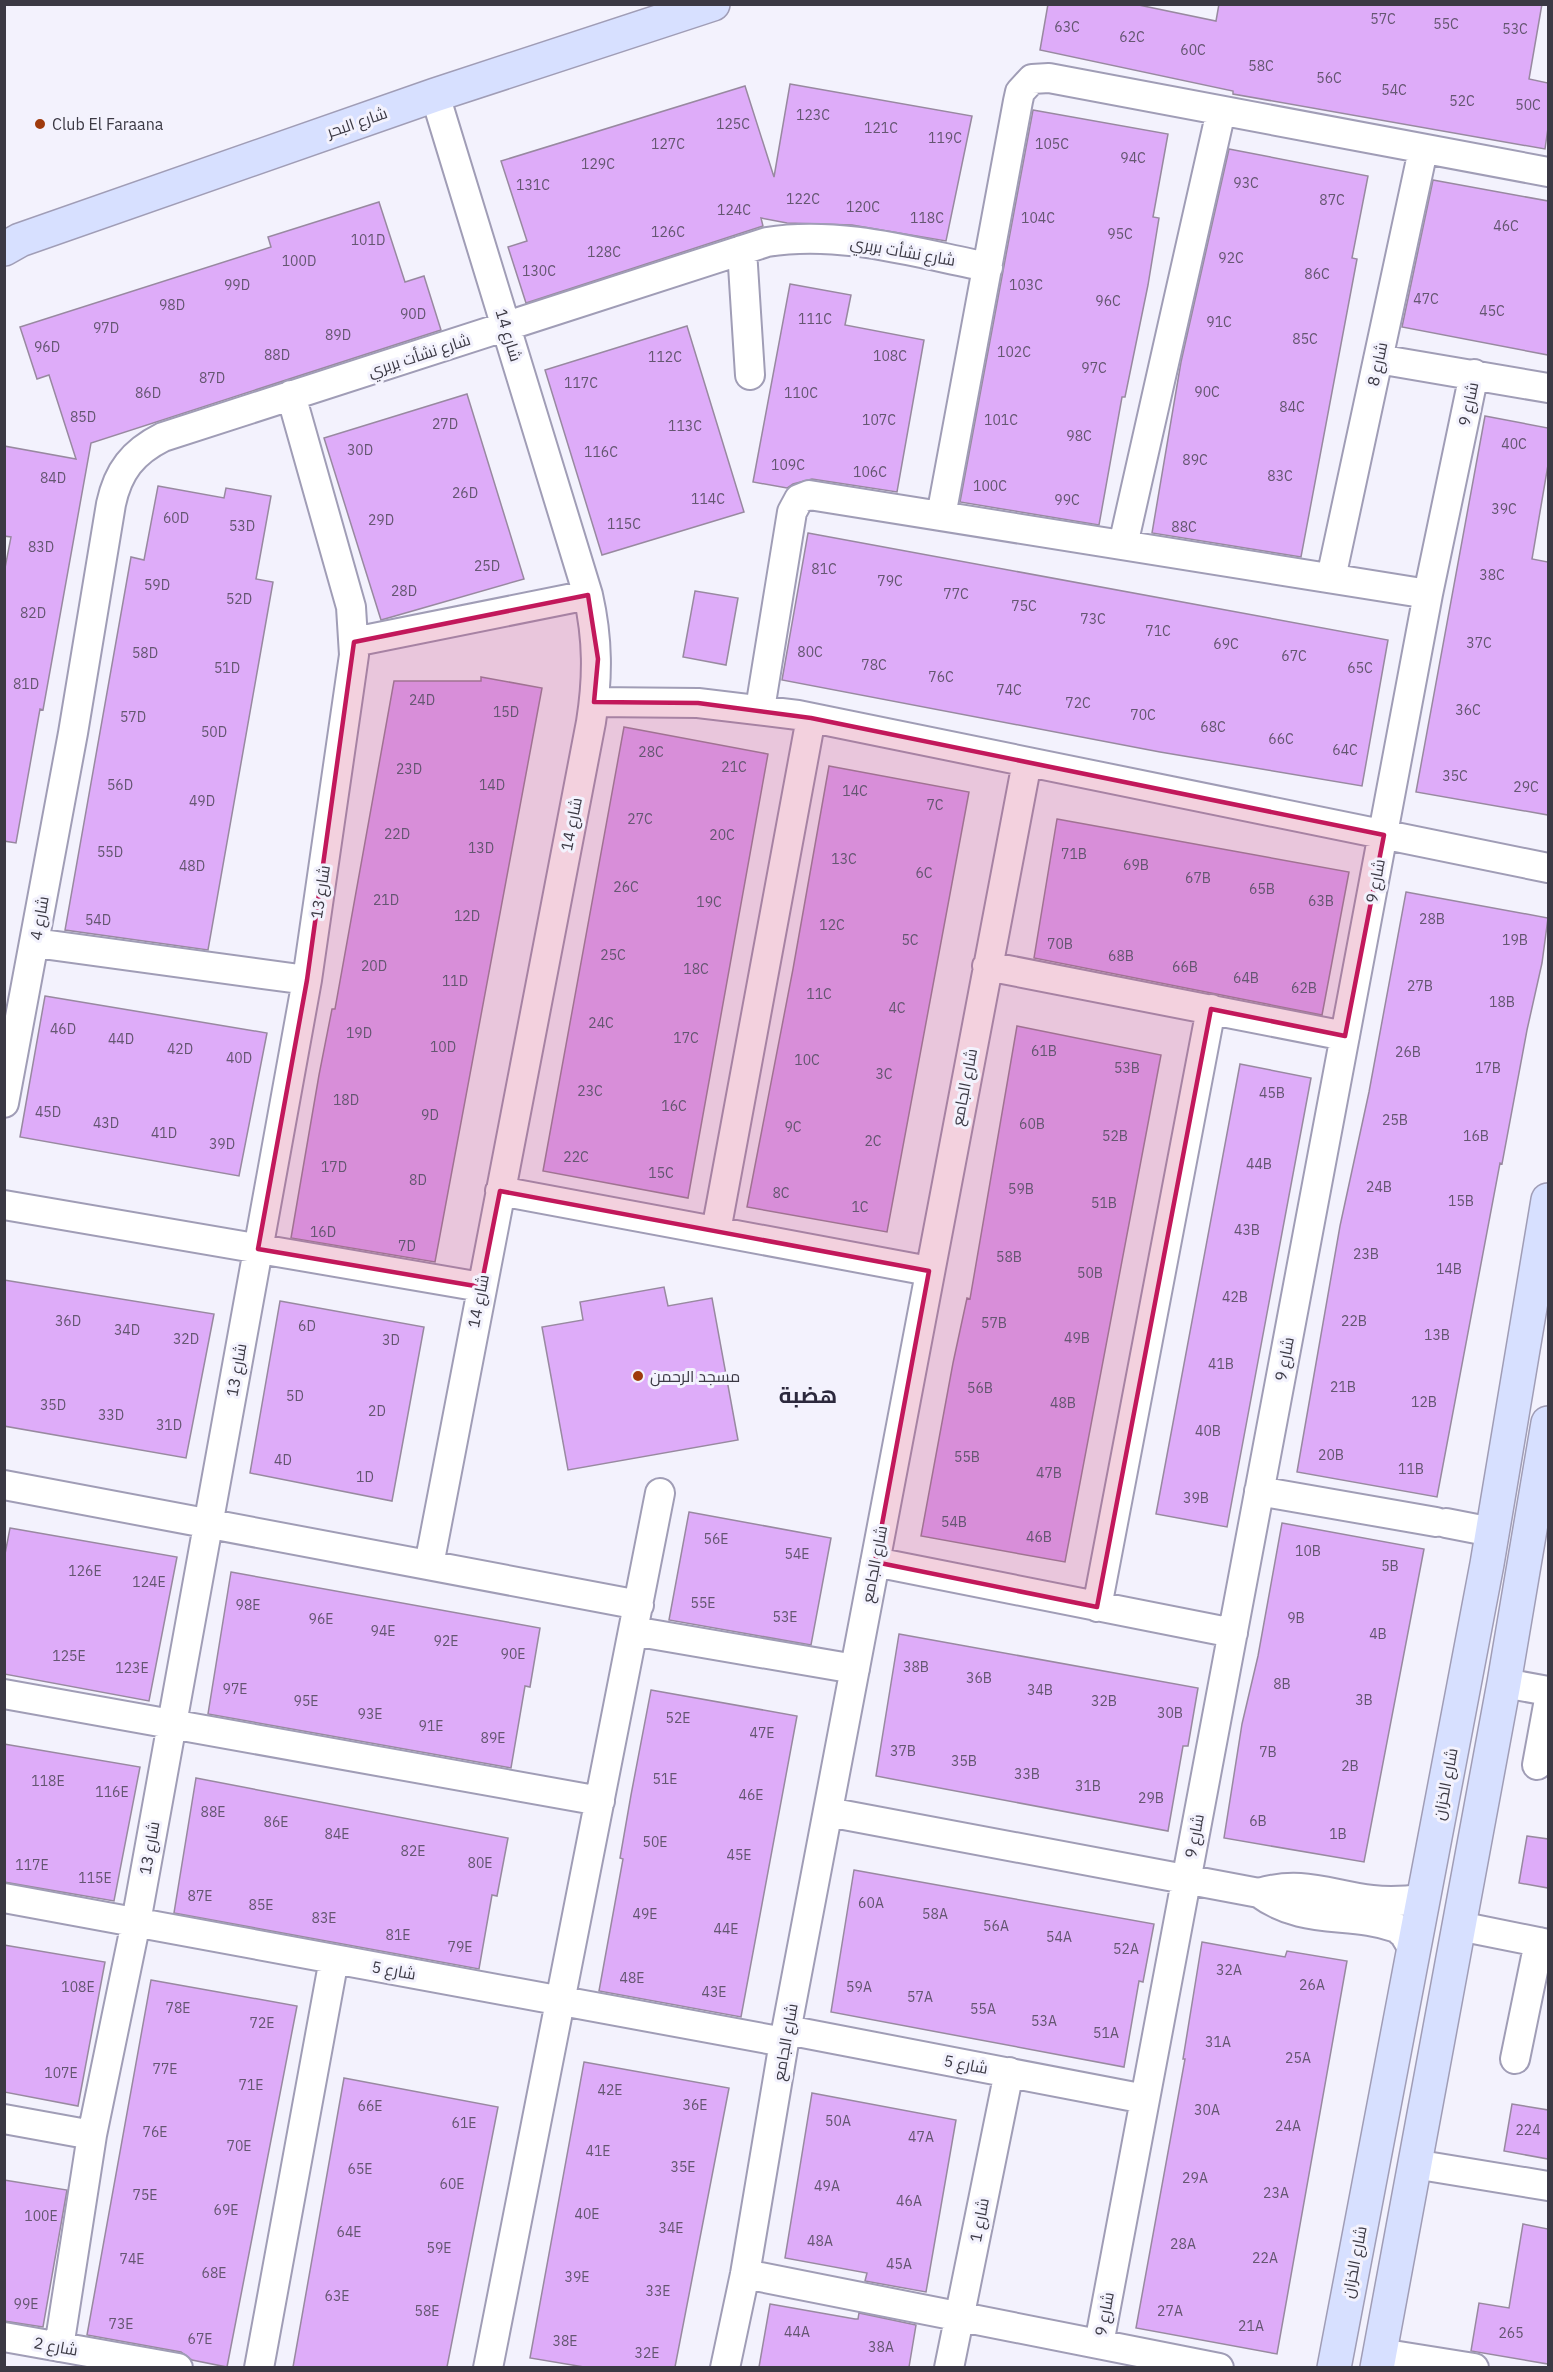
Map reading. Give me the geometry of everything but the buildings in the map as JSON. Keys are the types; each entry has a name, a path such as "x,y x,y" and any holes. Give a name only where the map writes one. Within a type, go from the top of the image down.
{"main road":[{"name":"شارع البحر","path":"4,249 42,232 435,95 712,4"},
{"name":"شارع الخزان","path":"1334,2367 1492,1532 1544,1247 1548,1200"},
{"path":"1378,2360 1545,1471 1548,1423"}],"street":[{"path":"941,516 1018,101 1026,84 1040,77 1049,78 1548,172"},
{"name":"شارع 14","path":"429,1565 594,702 598,659 595,627 588,595 435,95"},
{"path":"1123,545 1221,111"},
{"name":"شارع 8","path":"1331,579 1423,150"},
{"name":"شارع نشأت بربري","path":"73,733 115,486 123,469 134,455 163,437 767,242 813,237 988,267"},
{"path":"742,250 750,375"},
{"path":"1378,359 1548,388"},
{"name":"شارع 9","path":"1099,2344 1428,594 1474,374"},
{"name":"شارع 13","path":"59,2347 92,2136 136,1922 307,980 351,683 354,642 351,607 291,396"},
{"path":"760,709 792,512 799,499 809,495 1428,594"},
{"path":"354,642 588,595"},
{"path":"594,702 698,703 760,709 1548,868"},
{"path":"716,1231 811,718"},
{"name":"شارع 4","path":"4,1103 73,733"},
{"name":"شارع الجامع","path":"725,2367 745,2274 786,2036 1026,762"},
{"path":"35,943 307,980"},
{"path":"987,966 1345,1036"},
{"path":"1097,1606 1211,1009"},
{"path":"500,1191 929,1271"},
{"path":"4,1205 481,1287"},
{"path":"4,1485 429,1565 636,1618 855,1669"},
{"path":"1259,1491 1492,1532"},
{"path":"488,2367 660,1493"},
{"path":"875,1562 1233,1633"},
{"path":"1504,1683 1548,1691"},
{"path":"4,1694 600,1802"},
{"path":"1537,1765 1548,1705"},
{"path":"828,1812 1259,1893 1277,1905 1305,1915 1397,1928 1404,1934 1413,1949"},
{"path":"1259,1893 1285,1886 1301,1886 1371,1900 1423,1899"},
{"name":"شارع 5","path":"4,1898 560,2000 1009,2072 1145,2099"},
{"path":"1459,1926 1544,1943 1515,2059"},
{"path":"258,2367 334,1959"},
{"name":"شارع 1","path":"949,2367 1009,2072"},
{"path":"4,2119 92,2136"},
{"path":"1414,2164 1548,2187"},
{"path":"745,2274 1219,2367"},
{"name":"شارع 2","path":"4,2337 178,2367"},
{"path":"1378,2360 1474,2367"}],"highlighted area":[{"path":"588,595 598,659 594,702 698,703 811,718 1384,835 1345,1036 1211,1009 1097,1607 875,1562 929,1271 500,1191 481,1287 258,1249 307,980 354,642"}],"place":[{"name":"Club El Faraana","path":"40,124"},
{"name":"مسجد الرحمن","path":"638,1376"}],"district":[{"name":"هضبة","path":"808,1395"}]}
